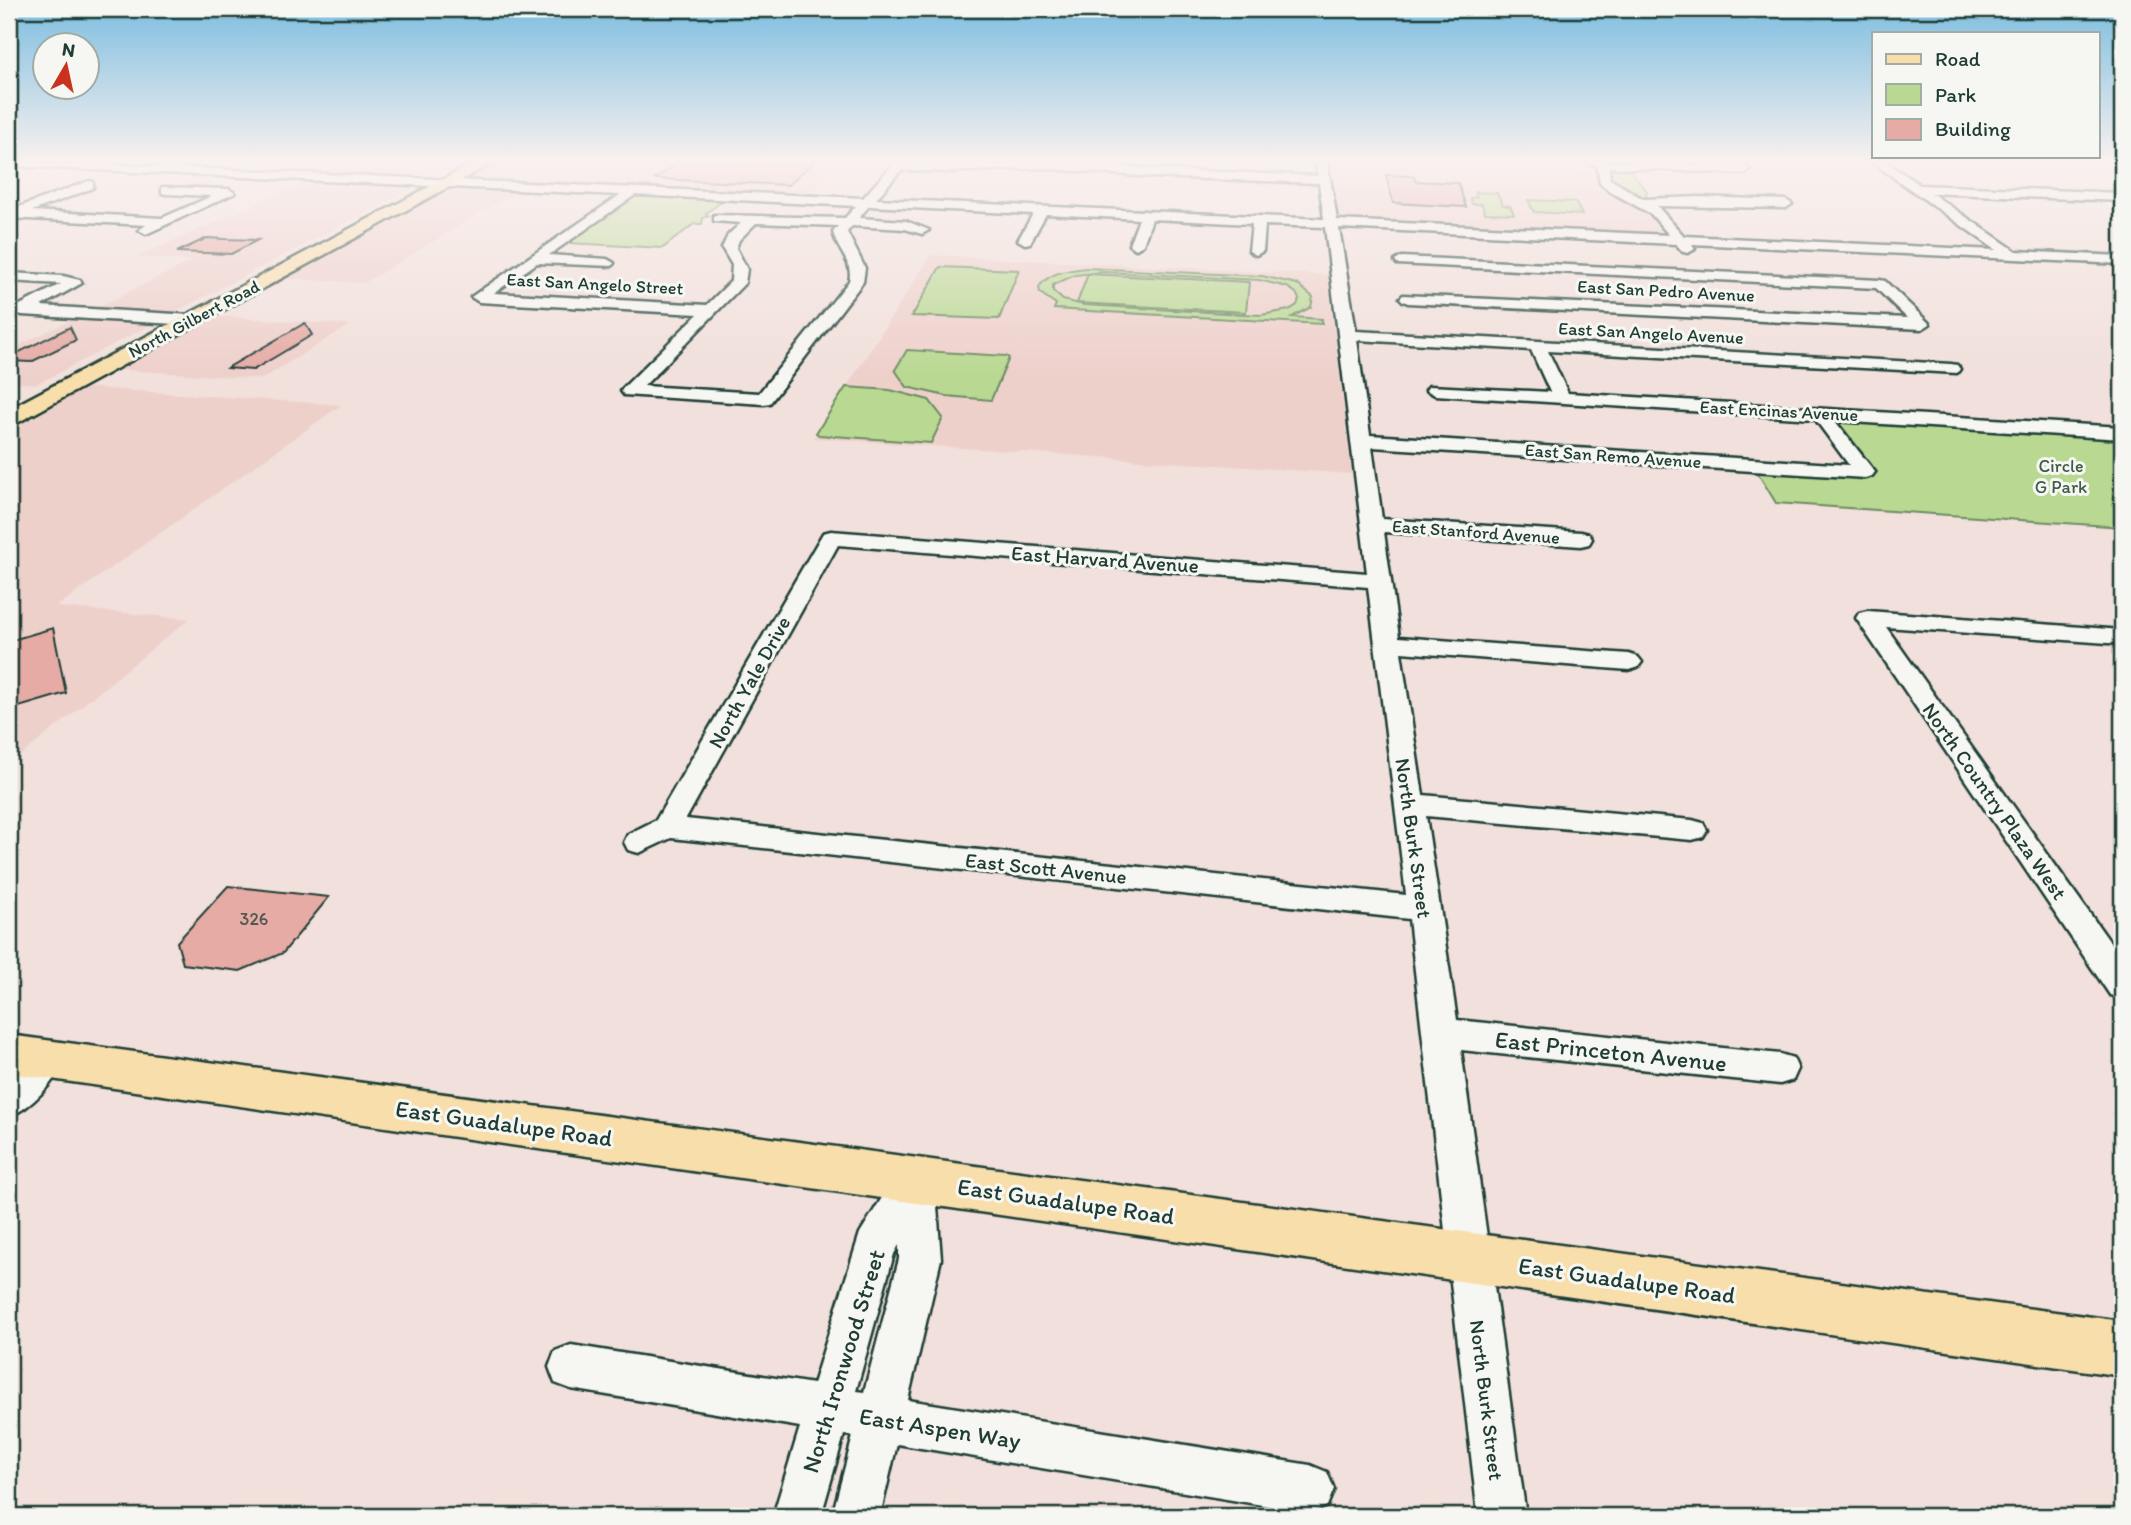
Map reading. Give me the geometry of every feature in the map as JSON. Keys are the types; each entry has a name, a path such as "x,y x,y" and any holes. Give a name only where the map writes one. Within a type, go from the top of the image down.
{"main road":[{"name":"North Gilbert Road","path":"9,405 182,319 348,231"},
{"name":"North Gilbert Road","path":"9,418 182,319"},
{"name":"East Guadalupe Road","path":"28,1057 2122,1349"}],"street":[{"path":"134,235 142,231"},
{"path":"536,259 576,231"},
{"path":"740,231 733,238 729,248 741,268 742,275 738,283 629,391 764,399 856,282 860,272 858,264 846,250 840,238 841,231"},
{"path":"1025,240 1030,231"},
{"path":"1136,245 1141,231"},
{"path":"1256,251 1258,231"},
{"name":"North Burk Street","path":"1333,231 1441,1034 1502,1516"},
{"path":"1488,231 2122,260"},
{"path":"1674,231 1709,276"},
{"path":"1977,231 2012,255"},
{"path":"536,259 607,263"},
{"name":"East San Angelo Street","path":"536,259 480,297 709,310"},
{"path":"1402,261 1709,276"},
{"path":"1570,269 1590,307"},
{"name":"East San Pedro Avenue","path":"1408,298 1922,324 1880,284 1709,276"},
{"path":"9,277 75,283 16,313"},
{"path":"569,313 582,303"},
{"path":"16,313 182,319"},
{"path":"1743,314 1777,359"},
{"name":"East San Angelo Avenue","path":"1348,335 1951,369"},
{"path":"1537,346 1561,397"},
{"name":"East Encinas Avenue","path":"1435,390 2122,433"},
{"name":"East San Remo Avenue","path":"1360,440 1865,472 1820,413"},
{"name":"East Stanford Avenue","path":"1372,525 1581,539"},
{"name":"East Harvard Avenue","path":"826,533 1379,581"},
{"name":"North Yale Drive","path":"667,827 826,533"},
{"name":"North Country Plaza West","path":"2122,637 1868,618 2122,985"},
{"path":"1388,644 1629,662"},
{"path":"1409,804 1692,830"},
{"path":"639,842 667,827"},
{"name":"East Scott Avenue","path":"667,827 1424,909"},
{"name":"East Princeton Avenue","path":"1441,1034 1780,1069"},
{"path":"9,1100 28,1057"},
{"name":"North Ironwood Street","path":"797,1516 875,1247 915,1180"},
{"name":"North Ironwood Street","path":"856,1516 920,1259 915,1180"},
{"name":"East Aspen Way","path":"570,1367 1310,1489"}],"shaded area":[{"path":"195,231 330,231 37,384 9,382 9,350 192,261 137,257"},
{"path":"366,231 450,231 364,283 279,278"},
{"path":"1488,231 1673,231 1681,240"},
{"path":"931,255 1327,275 1352,474 814,438"},
{"path":"209,316 350,325 262,379 111,369"},
{"path":"78,387 341,405 56,607 189,619 9,765 9,424"}],"green space":[{"path":"583,231 685,231 663,248 566,243"},
{"path":"940,267 1019,270 999,319 912,316"},
{"path":"1086,268 1262,276 1297,284 1313,297 1311,307 1292,317 1322,319 1322,324 1054,309 1056,304 1040,293 1039,287 1048,278 1066,271","holes":["1104,272 1259,280 1287,287 1296,293 1299,299 1297,305 1289,310 1261,315 1084,305 1063,300 1053,291 1053,285 1075,275"]},
{"path":"1088,274 1249,282 1246,312 1077,303"},
{"path":"907,350 1009,358 991,400 946,396 907,387 895,370"},
{"path":"846,387 890,390 929,400 943,418 931,443 819,435 816,433"},
{"name":"Circle G Park","path":"1836,419 2122,435 2122,527 1776,503 1756,470 1860,478 1871,477 1877,472"}],"building":[{"path":"207,238 258,240 231,254 177,252"},
{"path":"305,323 312,335 253,370 227,368"},
{"path":"70,327 76,340 31,362 9,361 9,357"},
{"path":"53,628 66,693 9,710 9,641"},
{"path":"228,886 329,897 283,953 240,971 183,964 177,942"}]}
